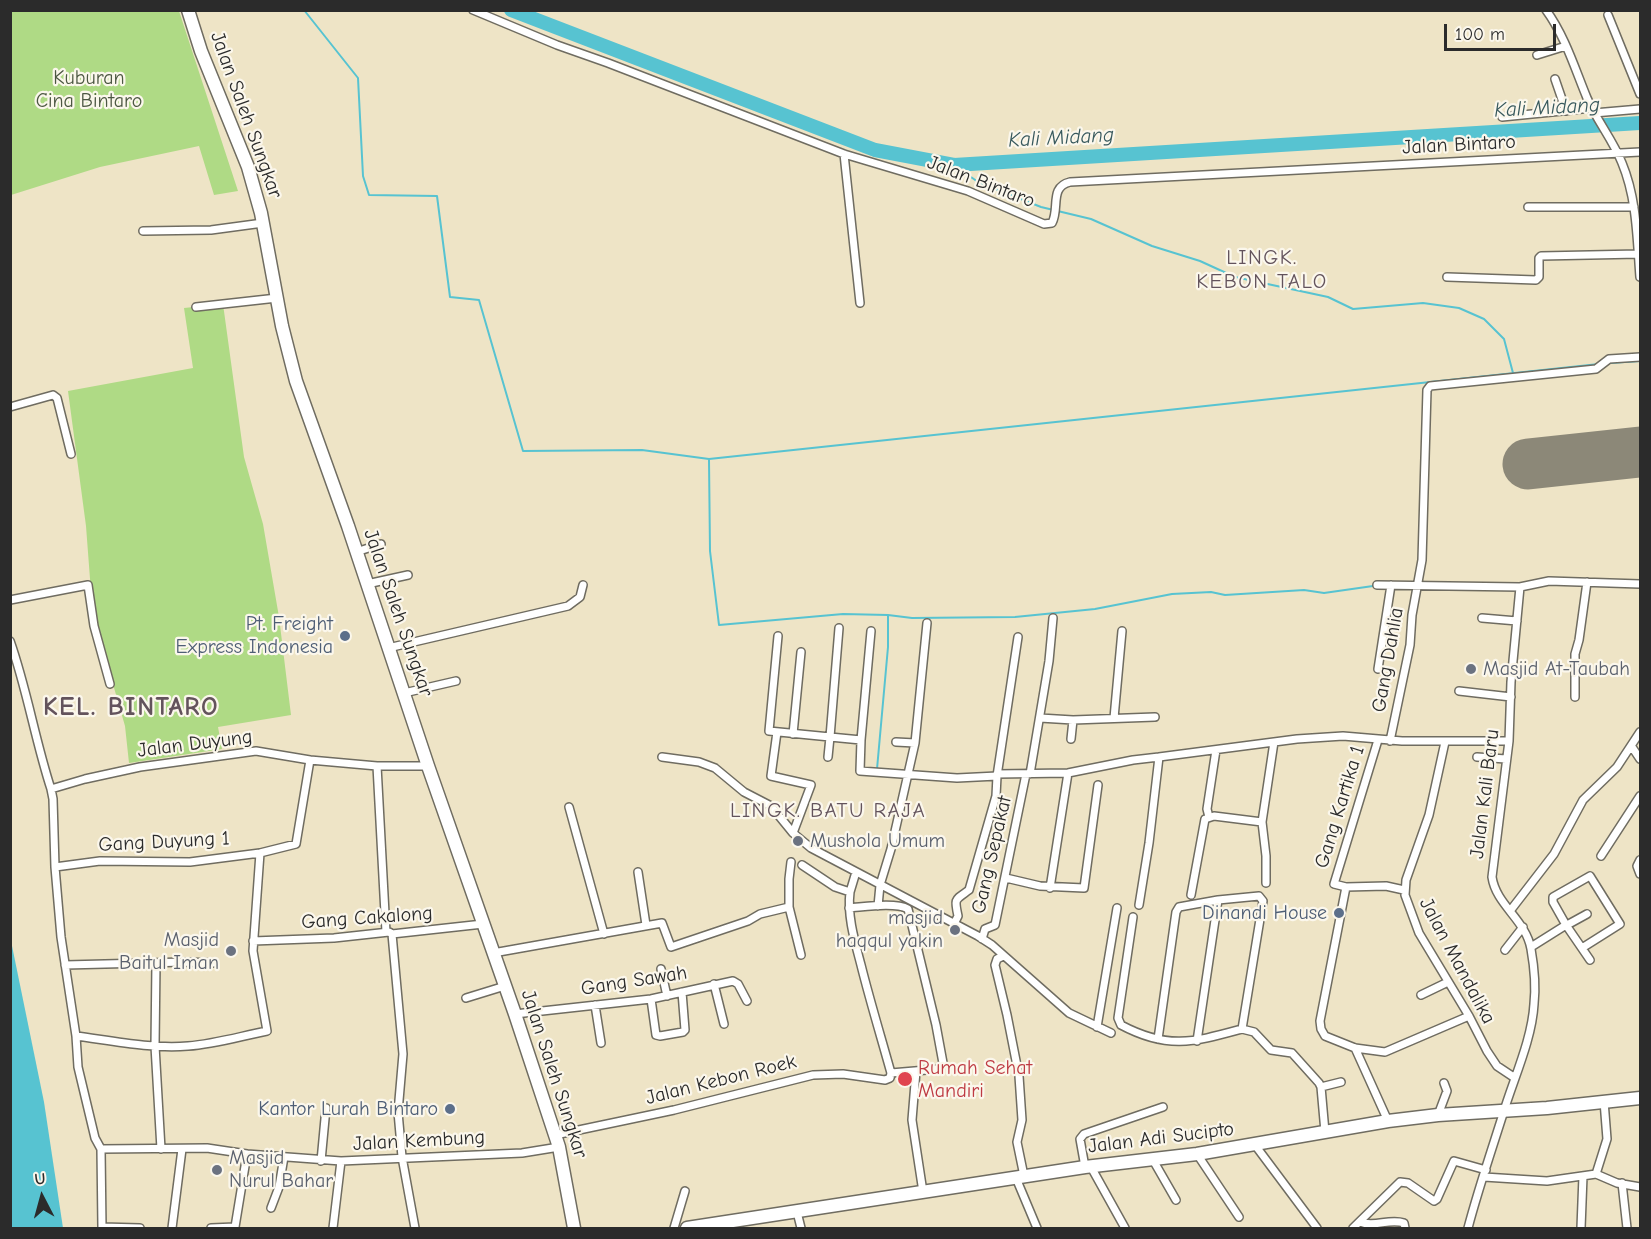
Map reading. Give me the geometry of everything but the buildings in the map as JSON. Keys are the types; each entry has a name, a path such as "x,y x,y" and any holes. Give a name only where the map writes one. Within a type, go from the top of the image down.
{"highway":[{"name":"Jalan Saleh Sungkar","path":"188,10 201,51 248,167 263,223 296,381 557,1141 574,1228"},
{"name":"Jalan Adi Sucipto","path":"687,1228 1088,1167 1197,1154 1388,1121 1641,1098"}],"street":[{"name":"Jalan Bintaro","path":"473,10 557,45 844,154 968,191 1044,224 1052,223 1059,188 1075,181 1616,150"},
{"path":"1545,10 1566,46 1594,112 1616,150 1629,182 1639,227 1641,277"},
{"path":"1608,15 1641,94"},
{"path":"1537,55 1566,46"},
{"path":"1555,79 1566,111"},
{"path":"1502,117 1566,111 1641,110"},
{"path":"1616,150 1641,152"},
{"path":"844,154 860,303"},
{"path":"1528,207 1634,207"},
{"path":"142,231 211,230 263,223"},
{"path":"1448,277 1536,280 1539,277 1539,258 1541,256 1639,254"},
{"path":"196,307 277,298"},
{"name":"Gang Dahlia","path":"1390,741 1410,645 1412,615 1422,560 1427,390 1429,387 1596,369 1609,359 1641,357"},
{"path":"10,407 49,395 57,398 71,453"},
{"path":"356,552 381,544"},
{"path":"367,584 408,576"},
{"path":"1377,585 1520,586 1549,581 1641,584"},
{"path":"1575,697 1575,654 1587,582"},
{"path":"10,600 88,585 94,626 110,684"},
{"path":"388,648 568,606 580,597 583,585"},
{"path":"1378,669 1391,585"},
{"name":"Jalan Kali Baru","path":"1468,1228 1515,1078 1534,1004 1530,947 1523,927 1497,893 1492,877 1509,741 1520,586"},
{"name":"Gang Sepakat","path":"982,939 986,928 995,925 1006,878 1040,718 1053,618"},
{"path":"1482,618 1517,621"},
{"path":"878,906 880,885 891,849 915,743 927,623"},
{"path":"828,757 838,628"},
{"path":"870,631 860,771 957,778 1068,773 1133,760 1274,742 1343,736 1390,741 1509,741"},
{"path":"1114,718 1122,631"},
{"path":"778,636 769,728 772,732 861,740"},
{"path":"955,922 958,915 955,904 957,898 969,890 996,796 997,775 1018,637"},
{"path":"10,640 24,687 40,758 53,799 55,867 78,1067 95,1138 101,1149 102,1228 140,1228"},
{"path":"793,734 801,652"},
{"path":"404,693 456,681"},
{"path":"1459,691 1511,697"},
{"path":"1040,718 1073,720 1155,717"},
{"path":"1071,739 1073,720"},
{"path":"777,732 771,776 811,785 793,833"},
{"path":"1510,910 1554,854 1583,800 1617,767 1641,732"},
{"name":"Gang Kartika 1","path":"1346,887 1334,885 1378,740"},
{"path":"896,742 915,743"},
{"path":"1266,883 1262,822 1274,742"},
{"name":"Jalan Mandalika","path":"1445,742 1429,815 1404,890 1419,933 1469,1016 1487,1051 1497,1066 1515,1078"},
{"path":"1632,747 1641,759"},
{"path":"1209,817 1206,809 1216,750"},
{"name":"Jalan Duyung","path":"51,789 140,767 256,751 310,760 377,766 428,766"},
{"path":"1477,756 1506,759"},
{"path":"662,757 699,762 715,768 744,792 771,806 793,833 811,848 955,922 982,939 1069,1013 1111,1033"},
{"path":"1139,905 1159,757"},
{"name":"Gang Duyung 1","path":"55,867 100,861 190,862 260,853 296,844 310,760"},
{"path":"377,766 389,933 403,1054 398,1112 402,1157 415,1228"},
{"path":"1050,888 1068,773"},
{"path":"1006,878 1050,888 1082,889 1086,886 1098,785"},
{"path":"1601,856 1641,796"},
{"path":"569,807 604,934"},
{"path":"1191,895 1195,884 1204,822 1214,816 1262,822"},
{"path":"76,1036 155,1046 190,1046 267,1031 254,964 253,941 260,853"},
{"path":"1641,860 1637,866 1641,874"},
{"path":"791,862 789,907 801,955"},
{"path":"802,865 835,887 850,892"},
{"path":"638,872 646,925"},
{"path":"849,908 906,906 908,909 936,1025 942,1067 891,1073 858,953 849,908 850,892 856,872"},
{"path":"1582,948 1620,924 1590,876 1553,897 1553,902 1567,925 1582,948 1590,960"},
{"path":"1404,890 1386,886 1346,887 1320,1021 1321,1029 1325,1036 1355,1048 1391,1051 1469,1016"},
{"path":"1158,1039 1176,912 1179,907 1218,900 1259,897 1263,902 1242,1029"},
{"path":"1197,1041 1218,900"},
{"path":"493,953 646,925 664,924 671,947 748,921 760,914 789,907"},
{"path":"1096,1027 1117,908"},
{"path":"1530,947 1587,914"},
{"path":"1133,917 1119,1022 1129,1029 1158,1039 1197,1041 1242,1029 1254,1032 1271,1050 1292,1053 1321,1087 1325,1132"},
{"name":"Gang Cakalong","path":"253,941 334,938 483,924"},
{"path":"1505,950 1523,927"},
{"path":"1003,956 997,959 995,965 1008,1015 1019,1076 1022,1120 1017,1142 1020,1177 1037,1228"},
{"path":"156,963 155,1046 161,1149"},
{"path":"65,965 213,963"},
{"path":"661,969 667,996"},
{"name":"Gang Sawah","path":"515,1014 651,999 736,981 747,1001"},
{"path":"1421,995 1448,982"},
{"path":"714,984 724,1024"},
{"path":"466,998 505,986"},
{"path":"651,999 656,1035 683,1032 685,1030 681,992"},
{"path":"596,1005 601,1043"},
{"path":"1355,1048 1388,1121"},
{"path":"916,1071 912,1119 923,1192"},
{"name":"Jalan Kebon Roek","path":"557,1141 813,1075 843,1074 886,1080 890,1078 891,1073"},
{"path":"1321,1087 1341,1082"},
{"path":"1438,1115 1447,1091 1444,1083"},
{"path":"1596,1174 1607,1139 1604,1101"},
{"path":"1125,1228 1088,1167 1080,1139 1084,1134 1163,1107"},
{"path":"321,1161 326,1108"},
{"name":"Jalan Kembung","path":"101,1149 207,1148 247,1154 341,1161 522,1153 557,1141"},
{"path":"1255,1145 1317,1228"},
{"path":"172,1228 182,1149"},
{"path":"211,1228 235,1227 247,1154"},
{"path":"1197,1154 1239,1217"},
{"path":"271,1208 279,1187 285,1157"},
{"path":"1153,1160 1176,1200"},
{"path":"333,1228 341,1161"},
{"path":"1353,1228 1400,1182 1404,1181 1434,1201 1454,1161 1485,1174 1547,1181 1596,1174 1641,1187"},
{"path":"1581,1228 1583,1176"},
{"path":"1622,1183 1627,1228"},
{"path":"674,1228 685,1191"},
{"path":"797,1212 801,1228"},
{"path":"1359,1222 1367,1224 1395,1220 1404,1223 1405,1228"}],"green space":[{"name":"Kuburan Cina Bintaro","path":"11,10 179,11 238,191 214,195 199,146 100,167 11,195"},
{"path":"223,304 244,457 263,524 279,617 291,715 218,727 222,749 129,763 125,726 98,632 91,592 86,526 68,391 193,368 184,308"}],"water":[{"path":"11,941 44,1102 63,1228 11,1228"}],"waterway":[{"path":"304,10 358,78 363,176 369,195 437,196 450,297 479,300 523,451 642,450 709,459 1599,364"},
{"name":"Kali Midang","path":"511,10 875,150 954,165 1640,123"},
{"path":"954,165 978,182 1041,207 1091,219 1152,246 1200,261 1235,277 1328,297 1353,309 1423,303 1459,308 1484,319 1504,339 1513,373"},
{"path":"1610,363 1640,361"},
{"path":"709,460 710,551 719,625 843,614 888,615 888,647 877,769"},
{"path":"888,615 912,618 1015,617 1095,609 1172,594 1211,592 1225,595 1304,590 1324,593 1373,586"}],"runway":[{"path":"1528,464 1640,452"}],"place":[{"name":"Pt. Freight Express Indonesia","path":"345,636"},
{"name":"Masjid At-Taubah","path":"1471,669"},
{"name":"Mushola Umum","path":"798,841"},
{"name":"Dinandi House","path":"1339,913"},
{"name":"masjid haqqul yakin","path":"955,930"},
{"name":"Masjid Baitul Iman","path":"231,951"},
{"name":"Rumah Sehat Mandiri","path":"905,1079"},
{"name":"Kantor Lurah Bintaro","path":"450,1109"},
{"name":"Masjid Nurul Bahar","path":"217,1170"}],"district":[{"name":"LINGK. KEBON TALO","path":"1262,270"},
{"name":"KEL. BINTARO","path":"131,708"},
{"name":"LINGK. BATU RAJA","path":"828,811"}]}
